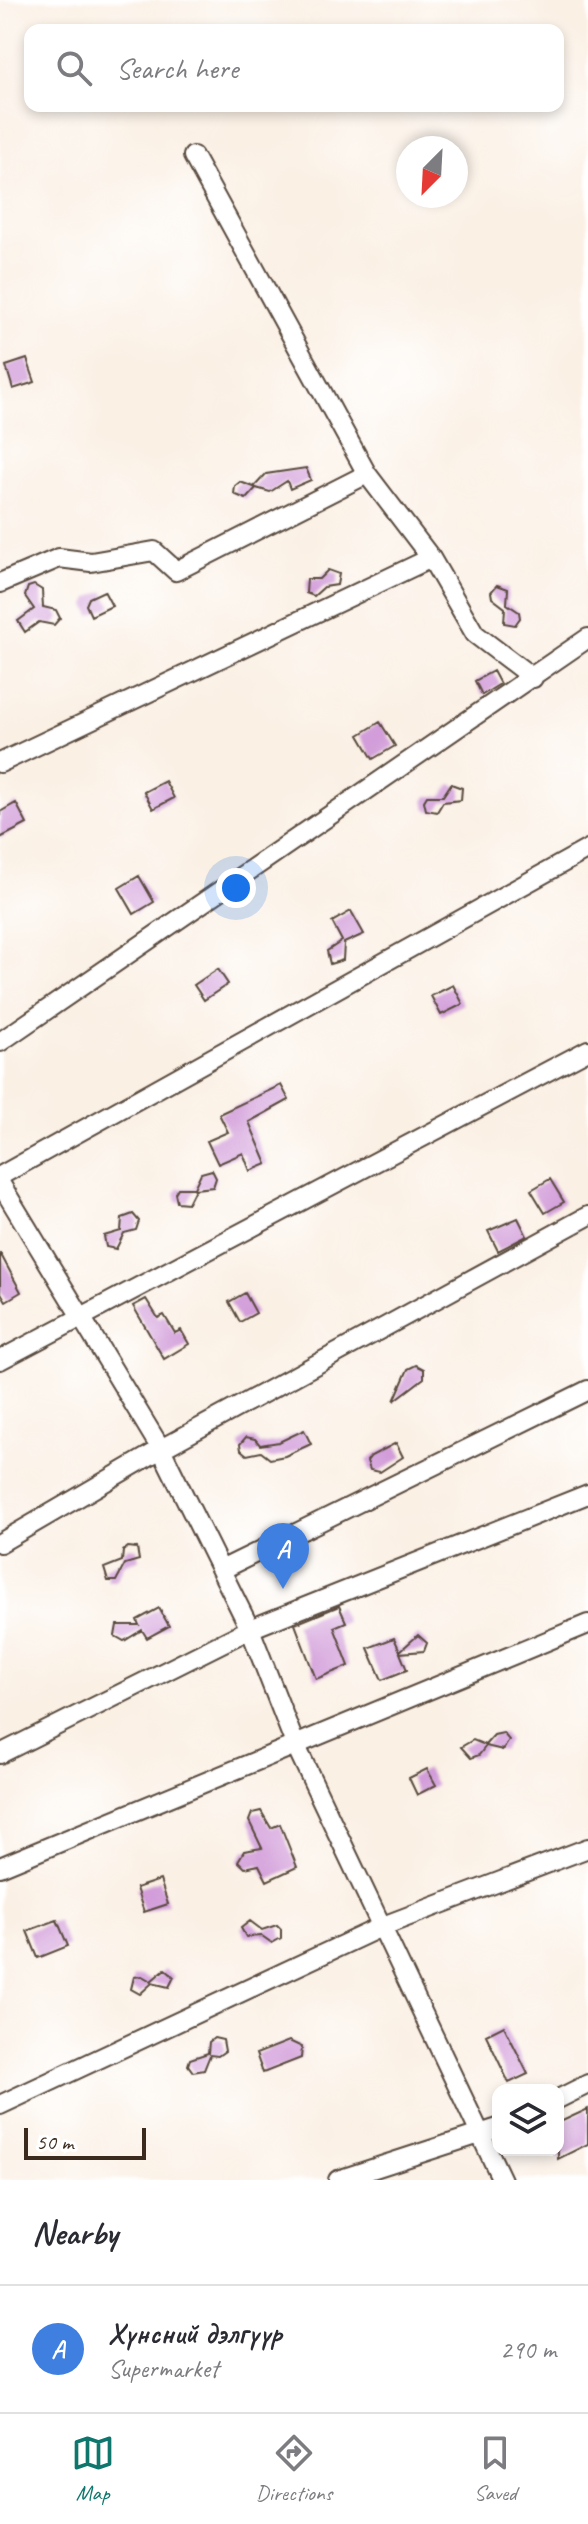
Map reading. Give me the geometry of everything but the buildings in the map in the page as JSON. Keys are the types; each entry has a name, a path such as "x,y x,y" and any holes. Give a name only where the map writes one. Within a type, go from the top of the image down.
{"street":[{"path":"193,156 367,474 431,558 475,634 533,678"},
{"path":"0,583 59,558 91,562 154,551 176,571 367,474"},
{"path":"0,763 431,558"},
{"path":"0,1042 588,638"},
{"path":"0,1176 588,849"},
{"path":"0,1360 588,1050"},
{"path":"0,1183 161,1449 250,1629 295,1744 383,1926 490,2132 502,2180"},
{"path":"0,1543 161,1449 588,1216"},
{"path":"221,1570 588,1390"},
{"path":"0,1754 250,1629 588,1494"},
{"path":"0,1867 588,1624"},
{"path":"0,2105 383,1926 588,1848"},
{"path":"564,2096 588,2084"},
{"path":"338,2180 490,2132"}],"place":[{"name":"Хүнсний дэлгүүр","path":"283,1589"}]}
